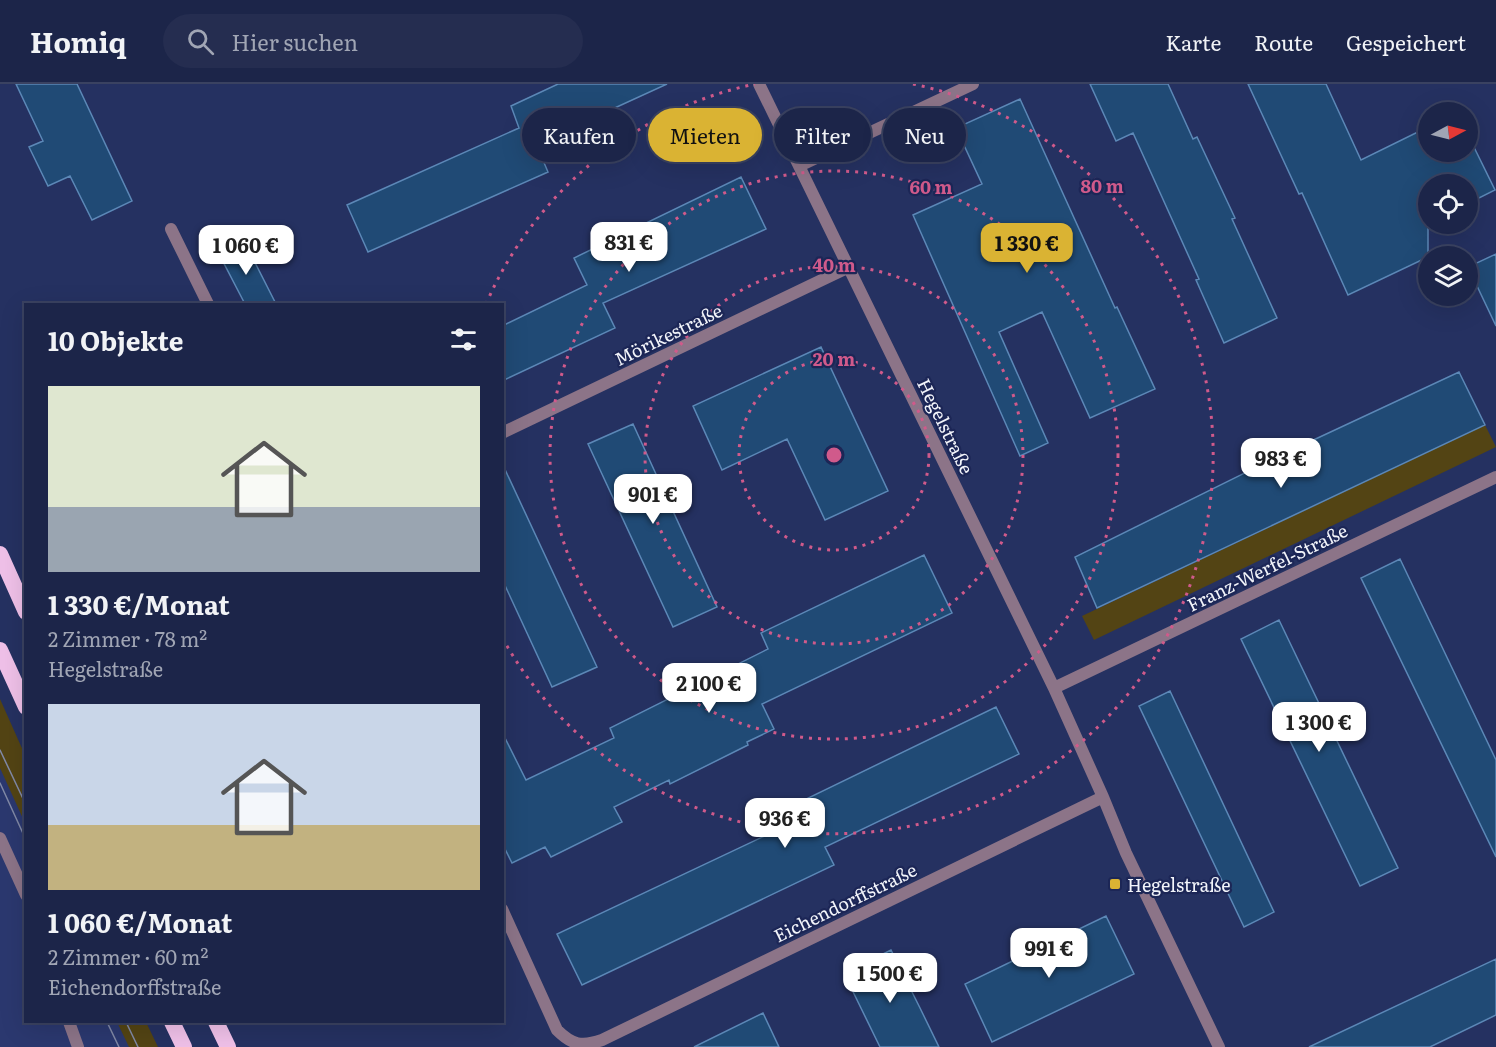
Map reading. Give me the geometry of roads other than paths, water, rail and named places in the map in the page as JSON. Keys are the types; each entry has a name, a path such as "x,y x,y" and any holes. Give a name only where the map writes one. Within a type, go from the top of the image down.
{"highway":[{"path":"0,554 24,608"},
{"path":"0,650 24,703"},
{"path":"172,1023 184,1047"},
{"path":"216,1023 228,1047"}],"street":[{"name":"Hegelstraße","path":"759,84 1054,688 1126,853 1219,1047"},
{"path":"799,166 973,84"},
{"path":"171,229 208,303"},
{"name":"Mörikestraße","path":"504,432 849,267"},
{"name":"Franz-Werfel-Straße","path":"1054,688 1496,477"},
{"name":"Eichendorffstraße","path":"504,913 557,1030 566,1039 576,1044 603,1044 1103,796"},
{"path":"0,838 24,891"},
{"path":"69,1023 78,1047"}],"tram line":[{"path":"0,750 24,801"},
{"path":"0,783 24,836"},
{"path":"107,1023 119,1047"},
{"path":"126,1023 138,1047"}],"place":[{"name":"Hegelstraße","path":"1115,884"}]}
